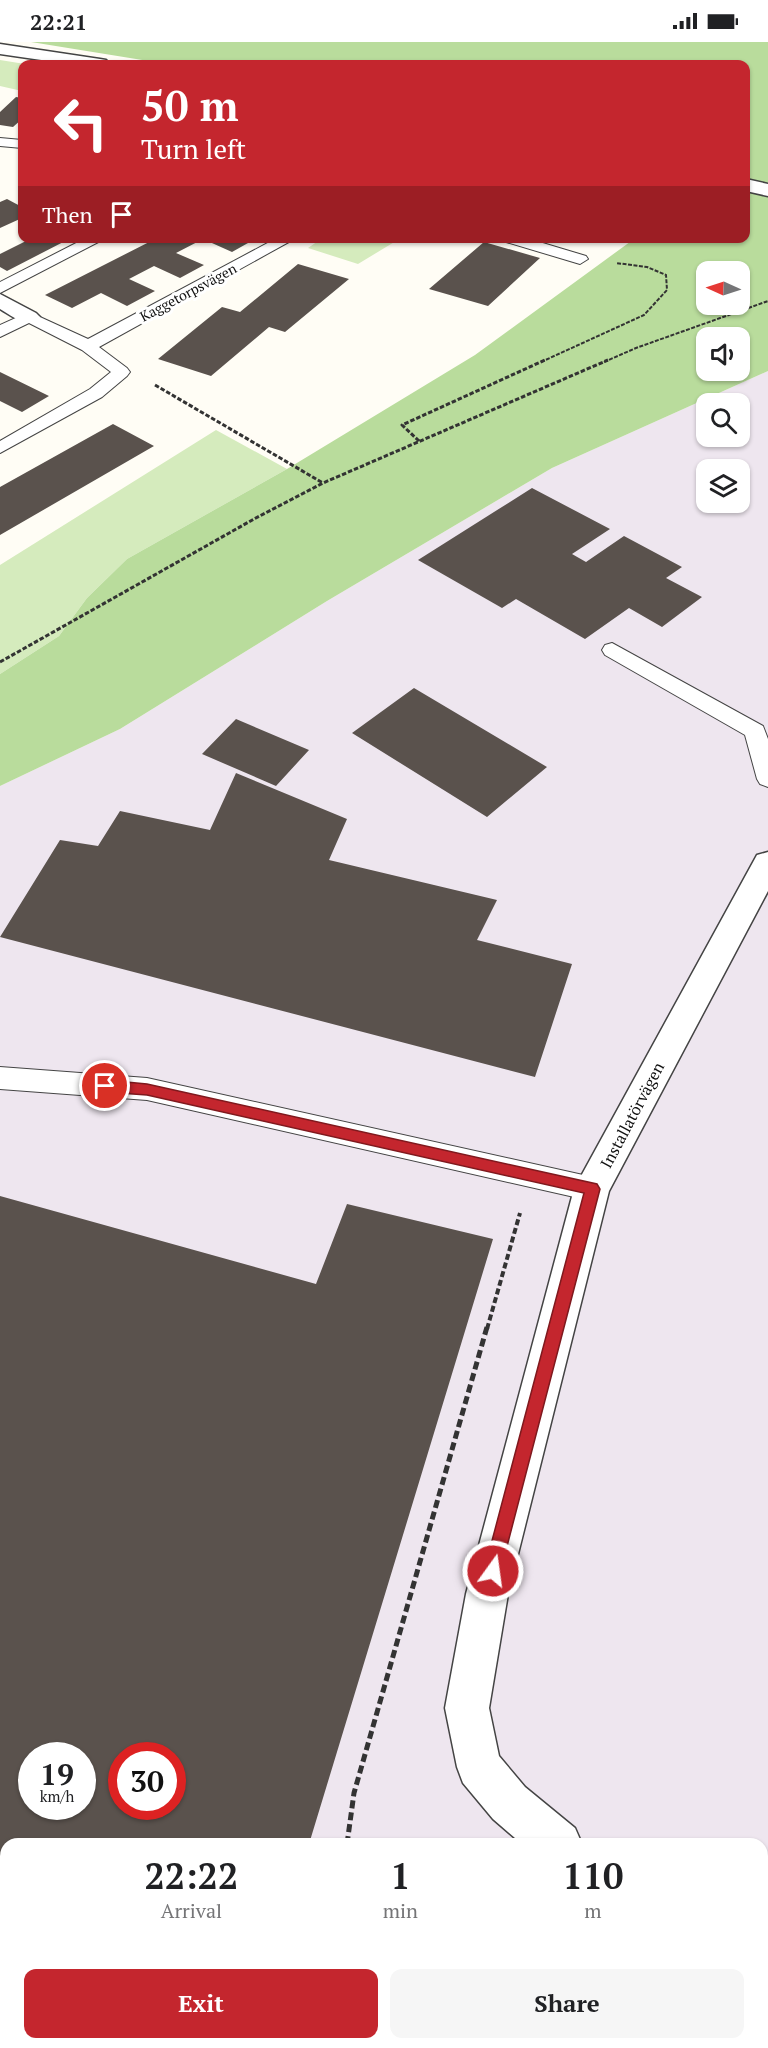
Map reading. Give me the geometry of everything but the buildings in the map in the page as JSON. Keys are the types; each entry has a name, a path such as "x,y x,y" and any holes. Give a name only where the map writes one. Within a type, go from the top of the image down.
{"street":[{"path":"0,49 73,60"},
{"path":"750,185 768,190"},
{"path":"0,300 29,317"},
{"name":"Installatörvägen","path":"552,1838 509,1803 479,1767 467,1708 487,1594 592,1189 768,863"}],"lane":[{"path":"0,142 18,144"},
{"path":"0,288 89,243"},
{"name":"Kaggetorpsvägen","path":"88,346 280,243"},
{"path":"526,243 580,258"},
{"path":"0,332 29,317 88,346 121,372 96,393 0,448"},
{"path":"612,650 755,731 768,779"},
{"path":"0,1078 147,1089 592,1189"}],"path":[{"path":"419,441 402,425 644,315 667,290 666,275 647,267 580,258"},
{"path":"0,662 254,519 323,483 636,348 768,301"},
{"path":"121,372 140,376 323,483"},
{"path":"348,1838 354,1793 531,1175"}],"shaded area":[{"path":"768,371 768,1838 0,1838 0,786 120,729 327,601 552,468 696,403 696,447 750,447 750,393 719,393"}],"green space":[{"path":"31,42 768,42 768,371 750,379 750,327 696,327 696,381 746,381 719,393 696,393 696,403 552,468 327,601 120,729 0,786 0,674 59,636 87,598 127,559 287,469 475,355 629,243 750,243 750,60 142,60"},
{"path":"0,60 18,63 18,90 0,86"},
{"path":"315,243 393,243 358,264 308,248"},
{"path":"216,430 287,469 127,559 87,598 59,636 0,674 0,565"}],"route":[{"path":"105,1086 147,1089 592,1189 493,1571"}]}
